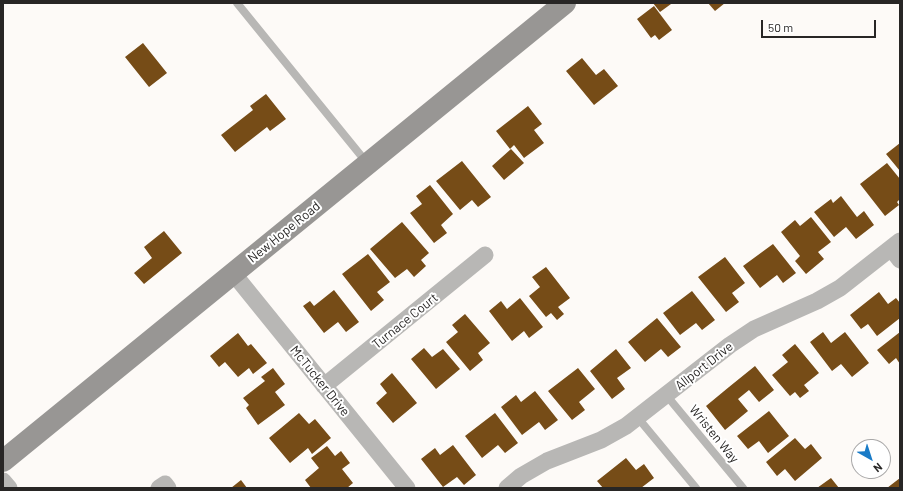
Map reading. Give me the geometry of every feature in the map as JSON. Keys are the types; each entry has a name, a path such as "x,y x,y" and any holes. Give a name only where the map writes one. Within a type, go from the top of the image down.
{"main road":[{"name":"New Hope Road","path":"3,461 565,3"}],"street":[{"name":"Allport Drive","path":"507,488 521,476 547,462 601,440 638,418 730,345 754,329 817,301 840,288 897,249"},
{"name":"Turnace Court","path":"324,386 485,255"},
{"name":"McTucker Drive","path":"233,273 407,488"},
{"path":"3,481 9,488"},
{"path":"159,488 165,484 168,488"}],"lane":[{"path":"237,3 368,164"},
{"name":"Wristen Way","path":"667,396 743,488"},
{"path":"638,418 696,488"}],"building":[{"path":"653,3 670,3 671,4 660,12"},
{"path":"708,3 725,3 715,11"},
{"path":"654,6 672,30 659,40 655,35 651,38 637,19"},
{"path":"143,43 167,73 149,87 125,57"},
{"path":"582,58 596,75 604,69 618,86 594,105 566,71"},
{"path":"266,94 286,119 270,131 267,127 235,152 221,135 253,110 250,106"},
{"path":"528,106 542,124 534,130 544,143 524,158 514,145 510,149 496,131"},
{"path":"900,143 900,171 886,154"},
{"path":"511,149 524,163 504,180 492,166"},
{"path":"462,161 491,197 478,207 472,200 460,210 436,181"},
{"path":"887,163 900,179 900,199 897,202 899,205 885,216 860,184"},
{"path":"430,185 453,214 441,225 447,233 434,243 410,213 422,204 416,196"},
{"path":"841,196 857,217 864,211 874,225 856,239 846,227 834,237 814,212 831,199 833,203"},
{"path":"811,217 831,242 818,252 824,259 806,274 795,261 800,256 781,232 795,220 800,226"},
{"path":"402,222 429,253 421,260 426,266 414,277 407,269 395,278 370,249"},
{"path":"164,231 182,253 144,284 134,273 152,258 144,247"},
{"path":"773,244 796,273 783,283 777,275 760,288 743,266"},
{"path":"368,254 390,282 377,292 384,300 371,311 342,274"},
{"path":"725,257 745,283 732,293 739,302 726,312 698,277"},
{"path":"546,267 570,298 558,307 564,314 557,320 551,313 546,317 529,296 540,287 532,277"},
{"path":"334,290 359,322 346,332 338,322 324,333 303,306 310,301 314,306"},
{"path":"692,291 715,320 702,330 696,323 680,335 663,313"},
{"path":"879,292 888,304 896,298 900,303 900,318 877,336 868,324 861,329 850,315"},
{"path":"520,298 543,327 529,338 524,331 512,341 489,311 501,301 507,309"},
{"path":"465,314 490,343 478,353 483,360 470,371 446,342 458,332 452,325"},
{"path":"657,318 681,347 668,357 661,349 645,362 628,342"},
{"path":"823,332 831,343 845,332 869,363 852,377 841,364 832,371 810,342"},
{"path":"900,332 900,364 896,358 889,364 877,350"},
{"path":"238,333 248,346 251,344 267,363 253,374 249,368 238,377 225,362 219,367 210,356"},
{"path":"795,344 819,373 804,385 809,391 800,398 795,392 790,396 772,375 788,362 782,355"},
{"path":"424,348 432,357 443,349 460,369 436,389 411,359"},
{"path":"616,349 631,368 617,378 625,389 612,399 590,371"},
{"path":"755,366 774,390 759,402 749,390 738,399 748,411 725,430 706,406"},
{"path":"273,368 285,384 275,392 285,405 258,425 246,408 249,405 243,398 265,381 261,377"},
{"path":"578,368 595,389 579,402 585,410 572,420 548,391"},
{"path":"392,373 417,403 393,423 376,403 387,393 380,384"},
{"path":"535,391 558,420 545,430 539,422 522,435 501,407 516,395 521,402"},
{"path":"769,411 789,436 768,453 759,441 748,449 737,436"},
{"path":"299,413 309,424 315,419 331,438 312,454 308,448 290,463 269,438"},
{"path":"495,413 518,443 505,453 498,445 482,458 465,436"},
{"path":"795,438 805,449 811,444 822,458 795,481 785,469 777,476 766,462"},
{"path":"453,445 476,475 464,485 457,477 443,487 421,459 435,448 440,455"},
{"path":"327,446 335,456 341,451 350,463 342,469 353,483 347,488 311,488 305,480 319,468 311,458"},
{"path":"626,458 636,470 644,464 654,478 641,488 603,488 597,481"},
{"path":"831,478 839,488 817,488"},
{"path":"900,478 900,488 887,488"},
{"path":"241,480 247,488 231,488"}]}
